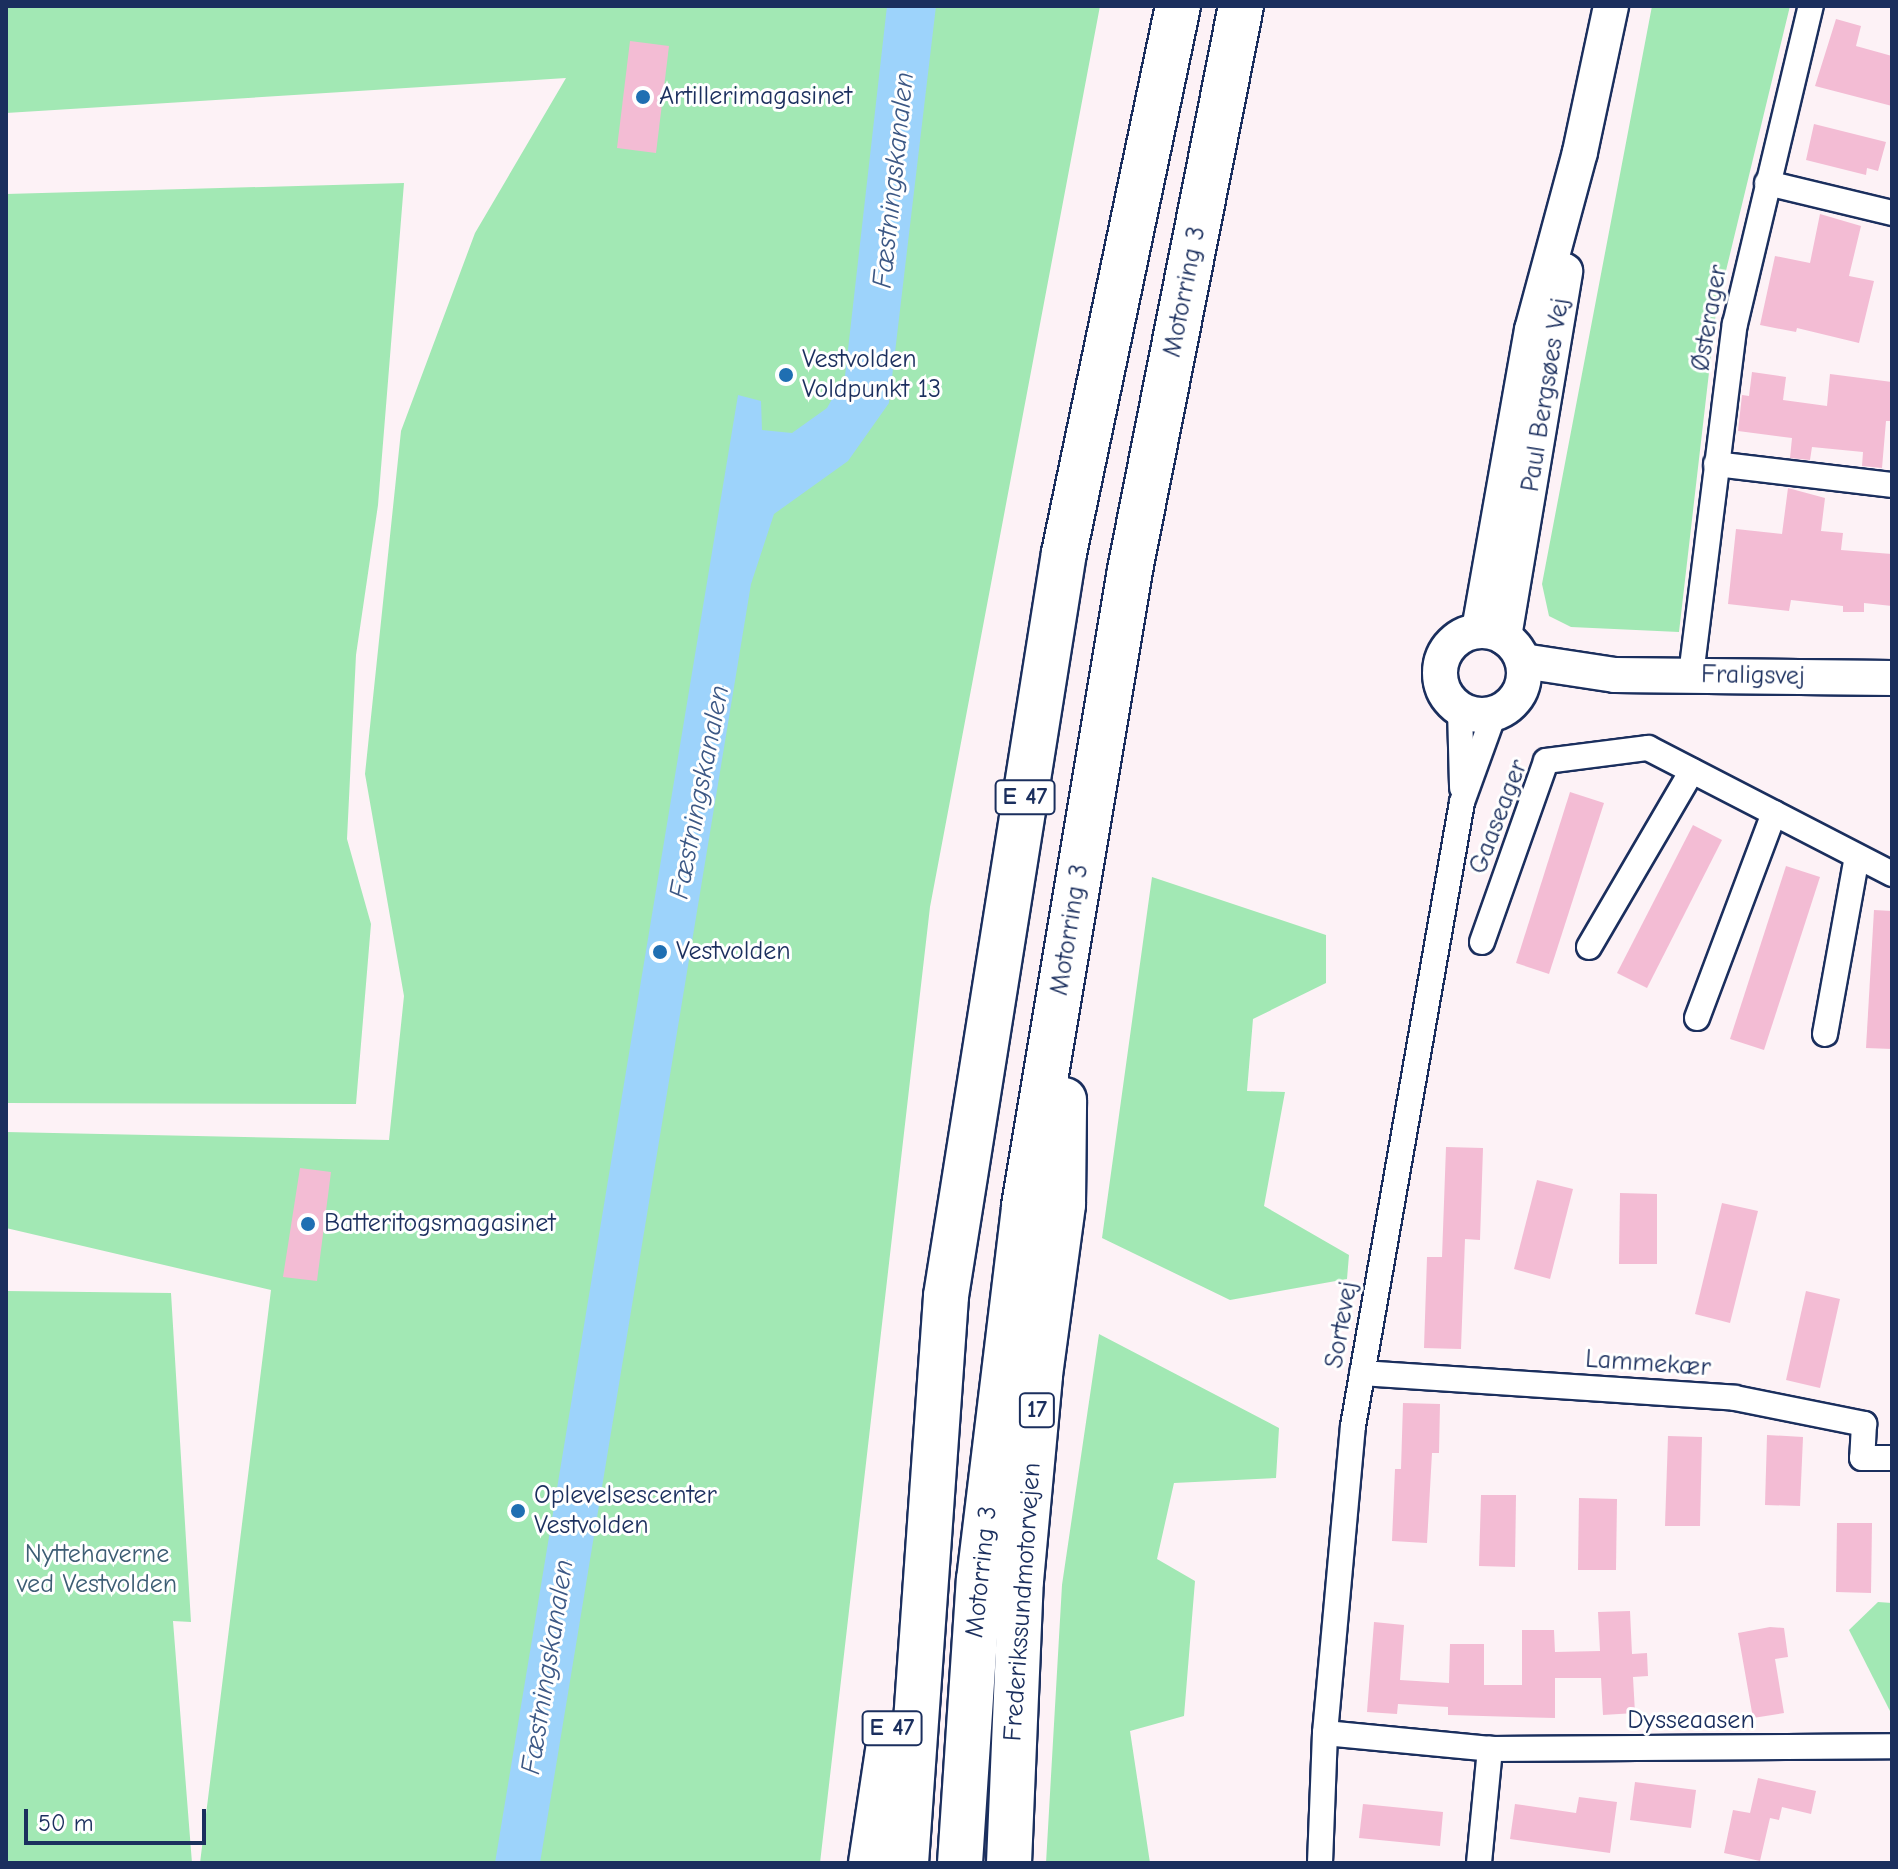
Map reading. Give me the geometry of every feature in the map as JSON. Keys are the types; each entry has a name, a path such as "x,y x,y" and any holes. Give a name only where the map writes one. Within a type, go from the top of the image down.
{"highway":[{"name":"E 47","path":"871,1863 882,1776 922,1595 946,1296 1061,569 1178,6"},
{"name":"Motorring 3","path":"960,1863 979,1580 1024,1206 1130,570 1241,6"},
{"name":"Frederikssundmotorvejen","path":"1009,1863 1021,1581 1040,1375 1063,1204 1065,958"},
{"path":"906,1863 922,1595"}],"street":[{"name":"Paul Bergsøes Vej","path":"1507,655 1558,331 1580,152 1611,6"},
{"name":"Østerager","path":"1691,675 1735,324 1811,6"},
{"path":"1767,183 1892,213"},
{"path":"1716,464 1892,485"},
{"path":"1454,641 1507,655 1514,702 1494,714 1471,714 1460,709 1443,689 1441,663 1454,641"},
{"name":"Fraligsvej","path":"1507,655 1615,675 1892,678"},
{"name":"Sortevej","path":"1460,709 1462,802"},
{"name":"Sortevej","path":"1320,1863 1325,1733 1353,1426 1462,802 1494,714"},
{"name":"Gaaseager","path":"1482,942 1546,761 1648,748 1892,874"},
{"path":"1589,947 1692,771"},
{"path":"1697,1018 1774,813"},
{"path":"1825,1034 1857,857"},
{"name":"Lammekær","path":"1362,1373 1735,1398 1864,1424 1862,1458 1892,1458"},
{"name":"Dysseaasen","path":"1325,1733 1490,1749 1892,1746"},
{"path":"1479,1863 1490,1749"}],"green space":[{"name":"Vestvolden","path":"6,6 1100,6 930,907 820,1863 200,1863 271,1290 6,1228 6,1132 389,1140 404,996 365,774 401,431 475,233 566,78 6,113"},
{"path":"1652,6 1790,6 1716,312 1679,632 1571,627 1549,616 1542,584"},
{"path":"404,183 378,505 356,655 347,839 371,924 356,1104 6,1103 6,194"},
{"path":"1152,877 1326,935 1326,983 1253,1019 1247,1091 1285,1092 1264,1206 1349,1255 1347,1279 1230,1300 1102,1238"},
{"name":"Nyttehaverne ved Vestvolden","path":"6,1291 171,1293 191,1622 173,1621 192,1863 6,1863"},
{"path":"1099,1334 1279,1428 1276,1478 1174,1483 1157,1559 1195,1581 1184,1716 1130,1731 1150,1863 1046,1863 1062,1585"},
{"path":"1878,1602 1892,1603 1892,1715 1849,1630"}],"water":[{"name":"Fæstningskanalen","path":"887,6 936,6 889,403 848,461 774,514 751,584 540,1863 495,1863 738,395 761,401 762,430 792,433 827,408 845,376"}],"building":[{"path":"1836,19 1861,26 1856,46 1892,56 1892,106 1815,86"},
{"name":"Artillerimagasinet","path":"630,41 669,46 656,153 617,148"},
{"path":"1814,124 1886,142 1878,171 1867,168 1866,175 1806,160"},
{"path":"1820,214 1861,226 1849,276 1874,281 1859,343 1797,328 1796,332 1760,325 1775,256 1810,263"},
{"path":"1752,372 1786,377 1783,400 1827,406 1830,374 1892,382 1892,421 1886,421 1882,468 1862,466 1863,452 1812,447 1810,460 1790,458 1792,438 1738,431 1742,395 1749,396"},
{"path":"1788,488 1825,498 1821,531 1843,533 1841,550 1892,554 1892,606 1864,603 1864,612 1843,612 1843,606 1791,600 1789,611 1728,604 1736,529 1782,534"},
{"path":"1570,792 1604,803 1549,974 1516,963"},
{"path":"1693,825 1722,840 1647,988 1617,973"},
{"path":"1786,866 1820,877 1764,1050 1730,1039"},
{"path":"1874,910 1892,911 1892,1049 1866,1048"},
{"path":"1446,1147 1483,1148 1480,1240 1465,1239 1461,1349 1424,1348 1427,1257 1442,1257"},
{"name":"Batteritogsmagasinet","path":"300,1168 331,1172 317,1281 283,1277"},
{"path":"1537,1180 1573,1189 1550,1279 1514,1269"},
{"path":"1620,1193 1657,1194 1657,1264 1619,1264"},
{"path":"1722,1203 1758,1211 1730,1323 1695,1314"},
{"path":"1806,1291 1840,1299 1820,1388 1786,1380"},
{"path":"1403,1403 1440,1404 1439,1453 1432,1453 1427,1543 1392,1541 1395,1469 1401,1469"},
{"path":"1767,1435 1803,1437 1800,1506 1765,1505"},
{"path":"1668,1436 1702,1437 1700,1526 1665,1526"},
{"path":"1481,1495 1516,1495 1515,1567 1479,1566"},
{"path":"1579,1498 1617,1499 1616,1570 1578,1570"},
{"path":"1837,1523 1872,1523 1871,1593 1836,1592"},
{"path":"1630,1611 1632,1654 1647,1653 1648,1676 1633,1677 1635,1713 1603,1715 1601,1678 1555,1678 1555,1718 1448,1715 1448,1707 1398,1704 1397,1714 1367,1712 1374,1622 1404,1625 1400,1680 1449,1683 1450,1644 1484,1644 1484,1685 1522,1685 1522,1630 1554,1630 1555,1652 1600,1651 1598,1612"},
{"path":"1770,1627 1784,1628 1788,1657 1775,1659 1784,1713 1753,1718 1738,1633"},
{"path":"1758,1778 1816,1791 1811,1814 1782,1807 1779,1820 1770,1818 1760,1861 1724,1853 1733,1810 1750,1813"},
{"path":"1635,1782 1696,1790 1691,1828 1630,1820"},
{"path":"1579,1797 1617,1802 1610,1853 1510,1839 1515,1804 1576,1813"},
{"path":"1363,1804 1443,1812 1440,1846 1359,1838"}],"place":[{"name":"Artillerimagasinet","path":"643,97"},
{"name":"Vestvolden Voldpunkt 13","path":"786,375"},
{"name":"Vestvolden","path":"660,952"},
{"name":"Batteritogsmagasinet","path":"308,1224"},
{"name":"Oplevelsescenter Vestvolden","path":"518,1511"}]}
